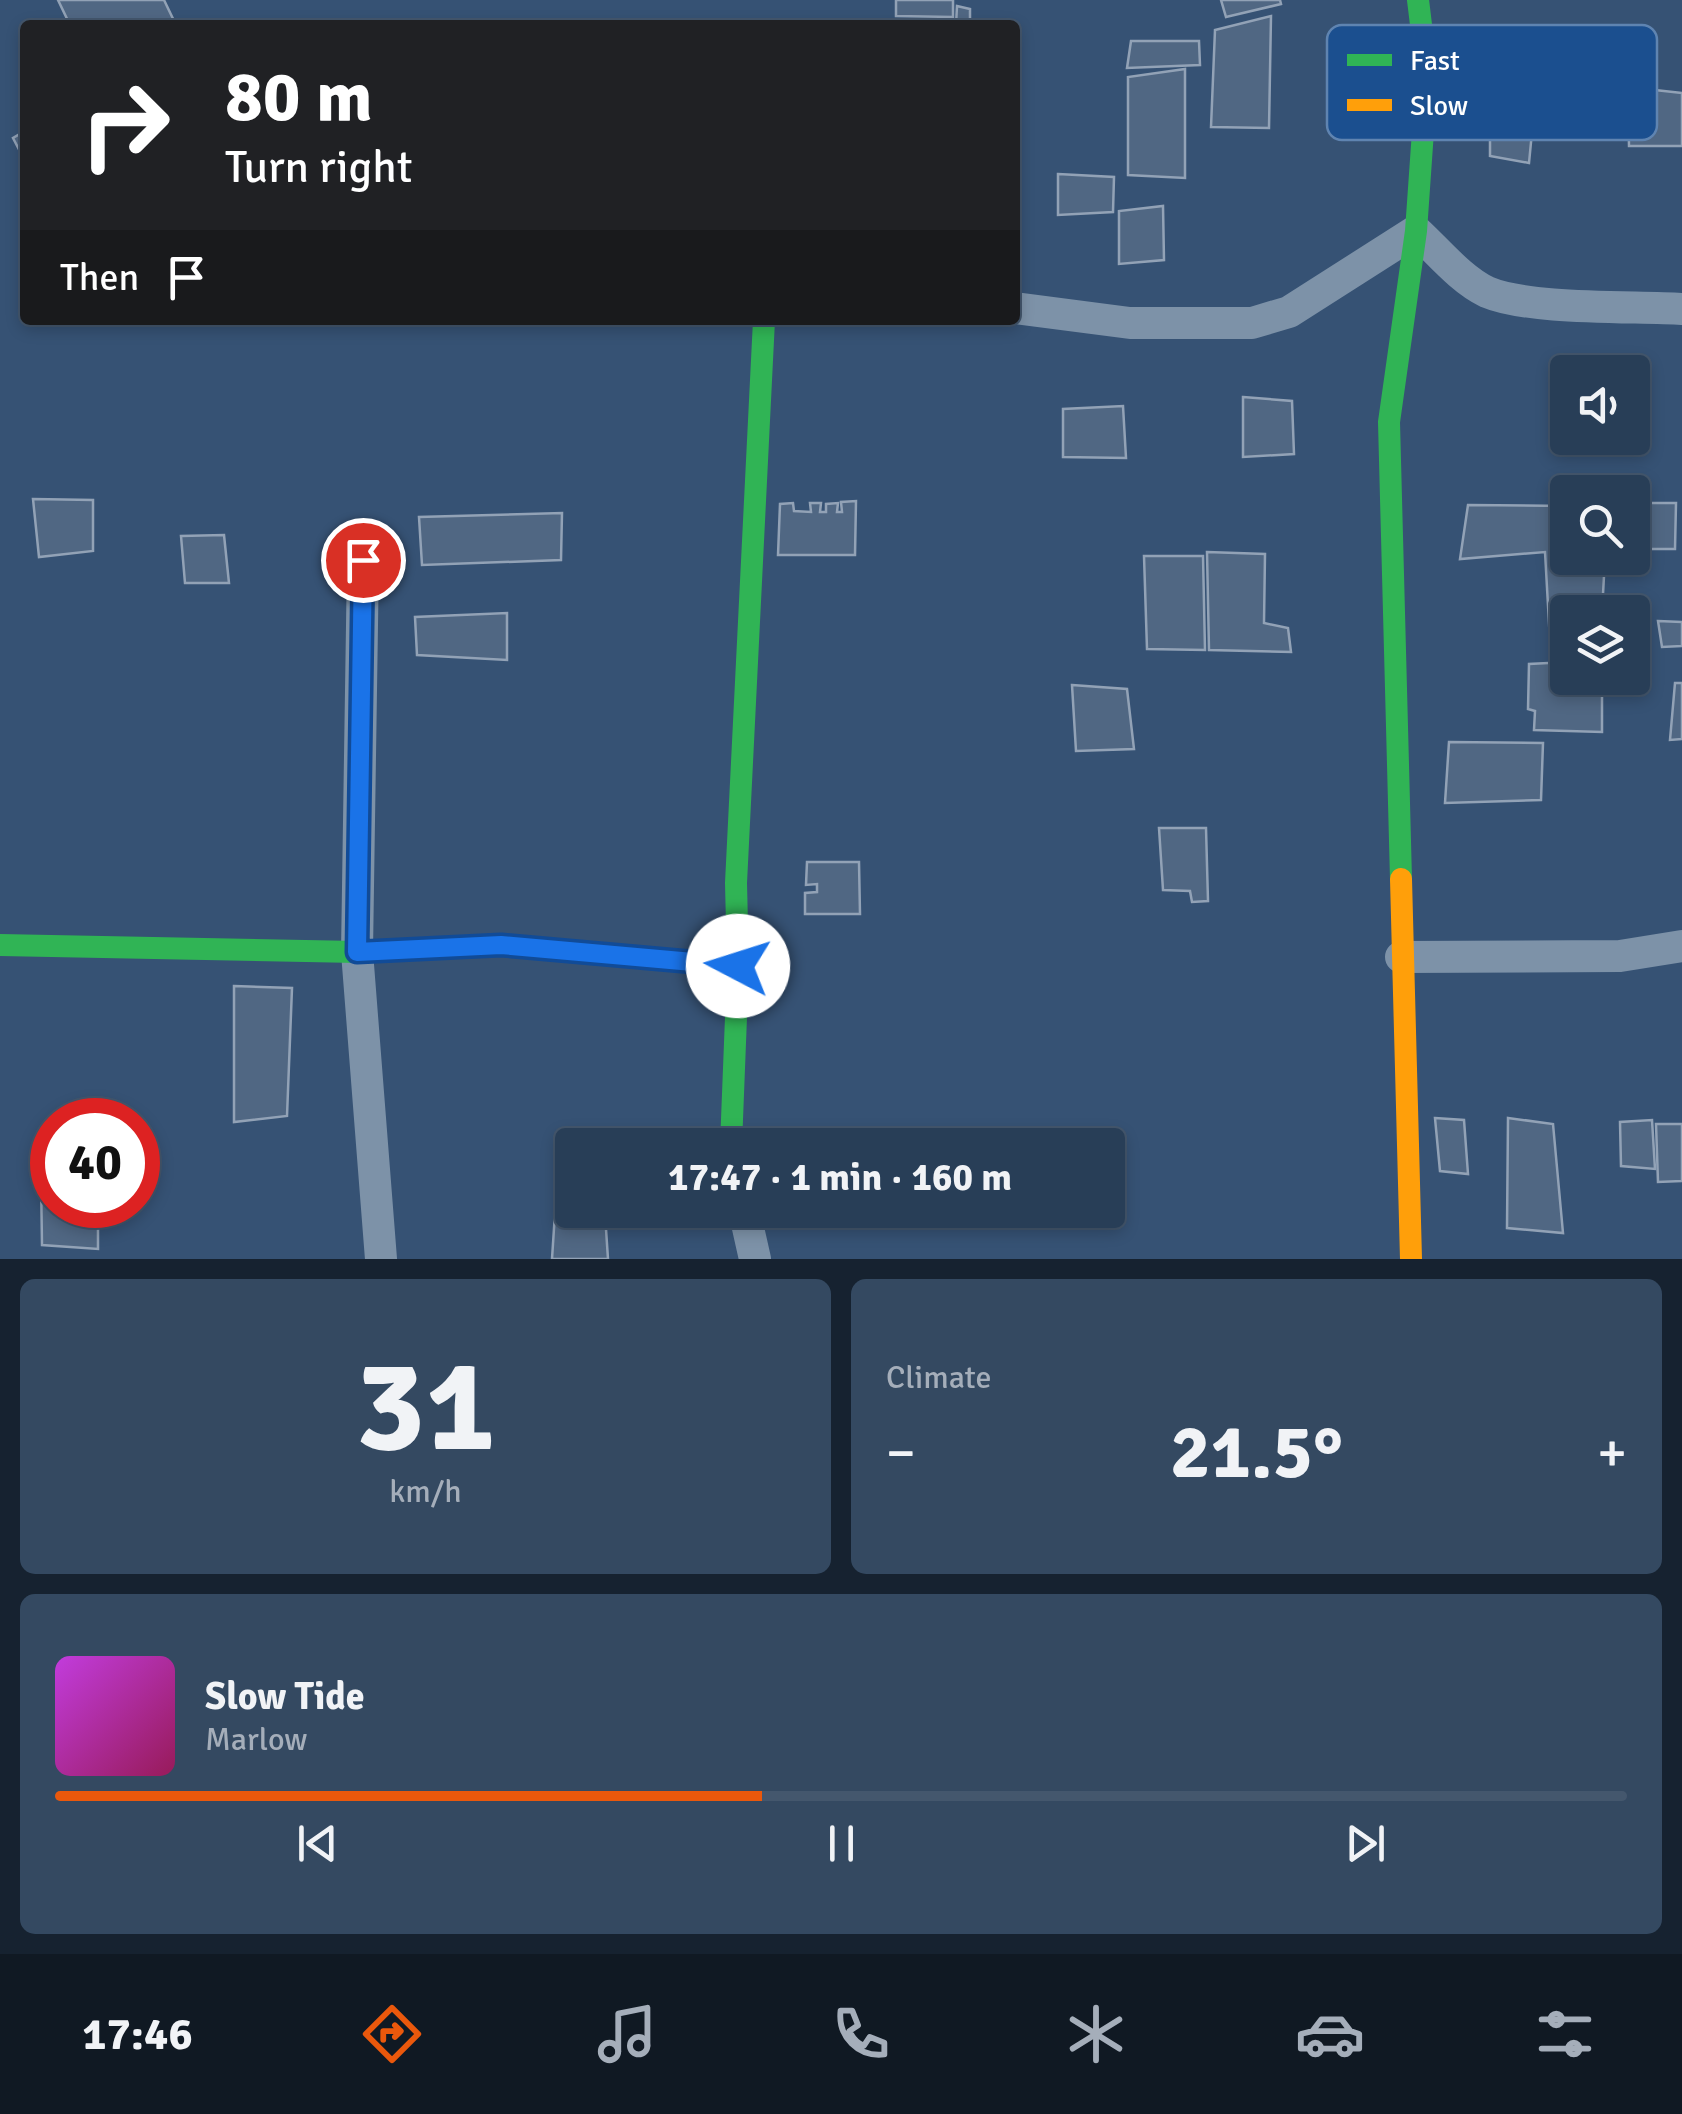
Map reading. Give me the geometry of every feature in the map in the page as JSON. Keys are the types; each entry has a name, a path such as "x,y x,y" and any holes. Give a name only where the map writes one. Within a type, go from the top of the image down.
{"street":[{"path":"1418,0 1421,25"},
{"path":"1411,1259 1389,422 1416,230 1422,140"},
{"path":"1020,309 1130,323 1252,323 1289,312 1416,230"},
{"path":"1416,230 1458,271 1488,292 1521,300 1682,309"},
{"path":"732,1128 738,966 736,883 764,325"},
{"path":"363,560 357,952 381,1259"},
{"path":"0,946 357,952 501,945 738,966"},
{"path":"1401,957 1620,956 1682,946"},
{"path":"748,1228 754,1259"}],"building":[{"path":"58,0 164,0 174,20 68,20"},
{"path":"896,0 953,0 953,17 896,16"},
{"path":"1221,0 1280,0 1281,4 1226,17"},
{"path":"957,6 970,9 970,20 956,20"},
{"path":"1271,16 1269,128 1211,127 1215,30"},
{"path":"1131,41 1199,41 1200,65 1127,68"},
{"path":"1185,69 1185,178 1128,175 1128,77"},
{"path":"1657,90 1682,93 1682,146 1629,146 1629,140 1657,140"},
{"path":"1490,140 1531,140 1529,163 1490,156"},
{"path":"1058,174 1114,177 1113,212 1058,215"},
{"path":"1163,206 1164,260 1119,264 1119,211"},
{"path":"1243,397 1292,401 1294,454 1243,457"},
{"path":"1123,406 1126,458 1063,457 1063,409"},
{"path":"33,499 93,500 93,551 39,557"},
{"path":"856,501 855,555 778,555 780,504 793,503 794,511 811,512 810,503 821,503 820,512 826,512 826,504 838,503 837,512 842,512 841,502"},
{"path":"1650,503 1676,503 1675,549 1650,549"},
{"path":"1468,505 1550,506 1550,575 1604,575 1603,595 1550,595 1550,641 1545,552 1460,559"},
{"path":"562,513 561,560 422,565 419,517"},
{"path":"224,535 229,583 185,583 181,536"},
{"path":"1207,552 1265,554 1264,623 1288,628 1291,652 1209,650"},
{"path":"1144,556 1203,556 1205,650 1147,649"},
{"path":"507,613 507,660 417,655 415,617"},
{"path":"1658,621 1682,622 1682,646 1662,647"},
{"path":"1550,663 1550,695 1602,695 1602,732 1534,730 1535,711 1528,709 1529,664"},
{"path":"1675,683 1682,683 1682,739 1670,740"},
{"path":"1072,685 1127,689 1134,749 1076,751"},
{"path":"1449,742 1543,743 1541,800 1445,803"},
{"path":"1159,828 1206,828 1208,901 1192,902 1190,891 1163,890"},
{"path":"807,862 859,862 860,914 805,914 805,893 817,892 817,884 806,885"},
{"path":"234,986 292,988 287,1116 234,1122"},
{"path":"1435,1118 1464,1120 1468,1174 1440,1171"},
{"path":"1508,1118 1553,1124 1563,1233 1507,1228"},
{"path":"1652,1120 1655,1169 1621,1166 1620,1122"},
{"path":"1656,1124 1682,1124 1682,1181 1658,1182"},
{"path":"555,1213 555,1228 606,1228 608,1259 552,1259"},
{"path":"42,1228 98,1228 98,1249 42,1245"}],"traffic: fast":[{"path":"1418,0 1421,25"},
{"path":"1401,879 1389,422 1416,231 1422,140"},
{"path":"732,1128 738,966 736,883 764,325"},
{"path":"0,945 357,952 501,945 738,966"}],"traffic: slow":[{"path":"1401,879 1411,1259"}],"route":[{"path":"363,560 357,952 501,945 738,966"}]}
